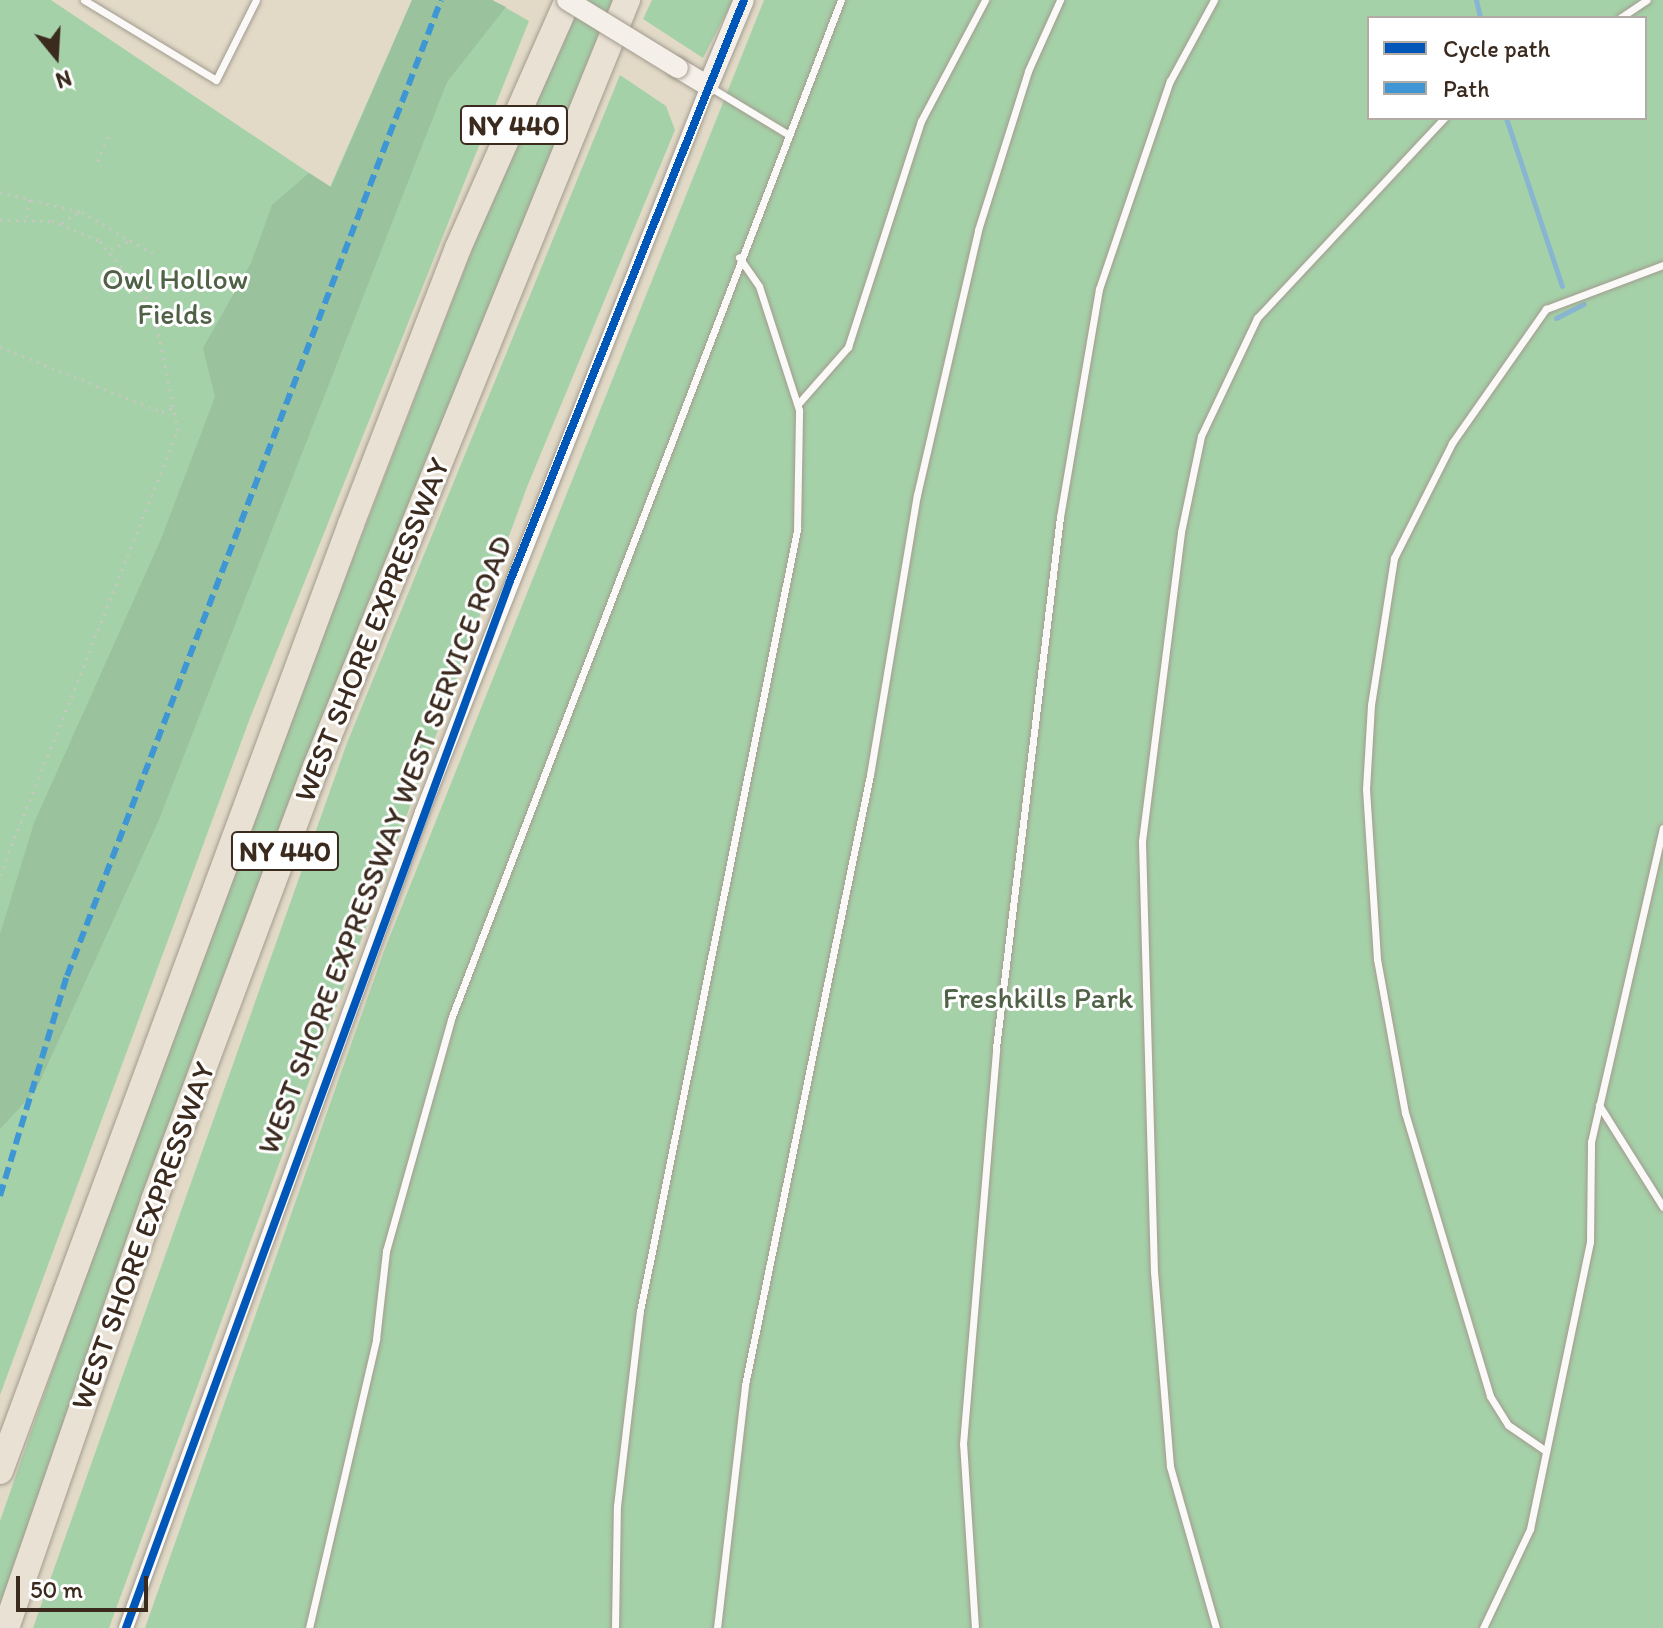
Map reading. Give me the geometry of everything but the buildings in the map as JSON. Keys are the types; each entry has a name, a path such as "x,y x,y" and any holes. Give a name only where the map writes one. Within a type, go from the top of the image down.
{"highway":[{"path":"458,248 551,0"},
{"name":"WEST SHORE EXPRESSWAY","path":"0,1471 185,957 458,248 567,0"},
{"name":"WEST SHORE EXPRESSWAY","path":"6,1628 154,1200 316,767 630,0"}],"street":[{"path":"567,0 708,86 744,0"},
{"name":"WEST SHORE EXPRESSWAY WEST SERVICE ROAD","path":"126,1628 439,768 708,86"}],"lane":[{"path":"84,0 216,80 256,0"},
{"path":"309,1628 376,1339 386,1251 451,1019 786,133 841,0"},
{"path":"798,404 848,347 921,121 985,0"},
{"path":"717,1628 745,1385 870,775 917,495 978,230 1028,71 1060,0"},
{"path":"975,1628 962,1522 963,1444 996,1048 1060,517 1099,289 1165,95 1214,0"},
{"path":"1623,16 1647,0"},
{"path":"708,86 786,133"},
{"path":"1216,1628 1172,1477 1154,1272 1142,841 1179,546 1201,436 1257,318 1442,120"},
{"path":"615,1628 618,1492 638,1325 695,1009 795,544 798,404 759,286 739,257"},
{"path":"1546,1451 1508,1425 1490,1396 1405,1113 1377,959 1366,789 1371,705 1394,558 1452,443 1546,309 1663,265"},
{"path":"1483,1628 1530,1529 1590,1242 1599,1105 1663,828"},
{"path":"1599,1105 1663,1207"}],"path":[{"path":"98,161 110,131"},
{"path":"0,192 30,197 79,212 154,254"},
{"path":"26,218 30,197"},
{"path":"62,223 79,212"},
{"path":"0,220 26,218 62,223 111,249 151,303"},
{"path":"111,249 132,239"},
{"path":"0,875 144,526 178,430 177,406 156,322"},
{"path":"0,347 162,412 177,406"}],"green space":[{"name":"Owl Hollow Fields","path":"0,0 51,0 330,187 412,0 492,0 529,21 250,718 0,1395"},
{"path":"412,0 492,0 506,7 447,82 158,822 36,1090 0,1129 0,934 34,823 161,539 215,397 203,348 251,263 272,205 309,173 331,187"},
{"path":"579,0 614,0 432,448 0,1623 0,1521 66,1332 242,846 476,240"},
{"path":"652,0 733,0 703,58 643,19"},
{"name":"Freshkills Park","path":"764,0 1663,0 1663,1628 145,1628 384,951"},
{"path":"620,75 666,106 675,130 527,487 109,1628 33,1628 347,743"}],"waterway":[{"path":"1476,0 1480,16"},
{"path":"1507,120 1562,286"},
{"path":"1556,318 1584,304"}],"marked path":[{"path":"0,1196 67,976 441,0"}],"cycle path":[{"path":"126,1628 510,581 744,0"}]}
